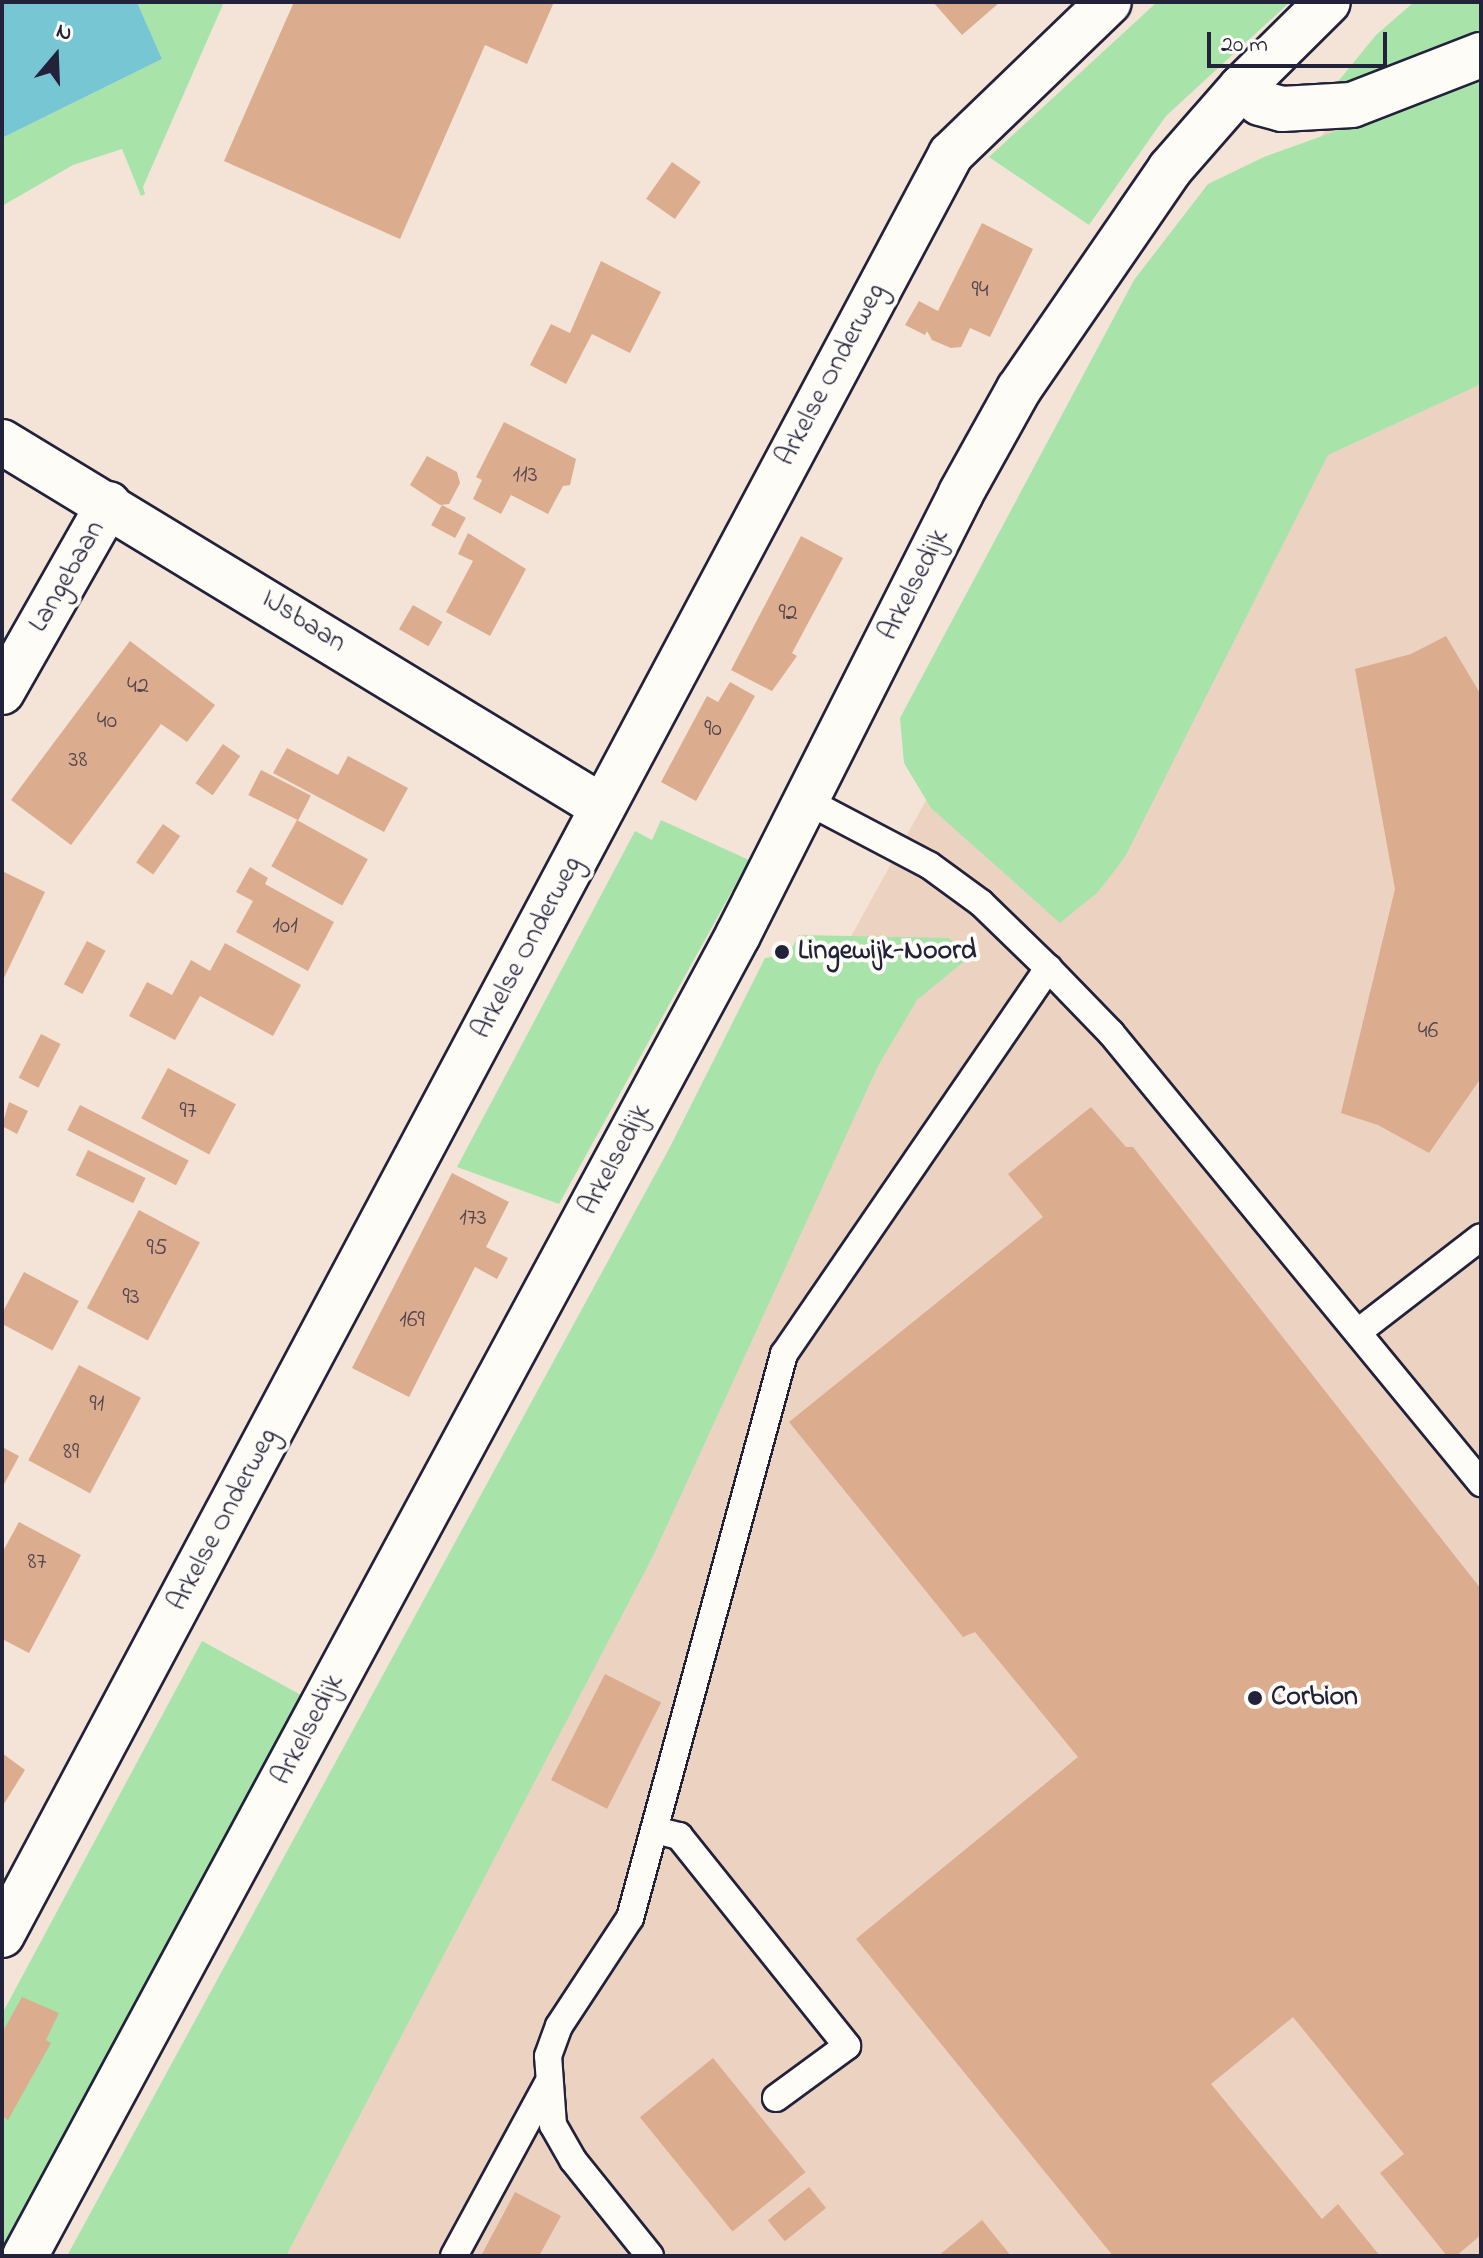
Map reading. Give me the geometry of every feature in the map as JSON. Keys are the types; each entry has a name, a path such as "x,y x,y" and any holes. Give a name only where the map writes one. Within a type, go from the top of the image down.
{"street":[{"name":"Arkelse Onderweg","path":"2,1935 951,154 1109,2"},
{"name":"Arkelsedijk","path":"25,2256 807,801 961,493 1019,389 1170,169 1241,88 1328,2"},
{"path":"1241,88 1260,103 1282,109 1352,105 1481,55"},
{"name":"IJsbaan","path":"2,442 109,504 601,806"},
{"name":"Langebaan","path":"2,692 109,504"}],"lane":[{"path":"807,801 929,865 981,903 1048,968 1111,1033 1481,1483"},
{"path":"650,2256 573,2160 553,2125 547,2085 548,2056 559,2026 630,1918 784,1354 1048,968"},
{"path":"1358,1332 1481,1237"},
{"path":"655,1830 679,1836 847,2046 776,2098"},
{"path":"454,2256 547,2085"}],"shaded area":[{"path":"1481,14 1481,2256 123,2256 1132,427 1368,65"}],"green space":[{"path":"137,2 224,2 143,187 145,194 141,196 122,149 73,165 2,206 2,138 162,59"},
{"path":"1157,2 1290,2 1166,116 1089,225 989,157"},
{"path":"1414,2 1481,2 1481,41 1406,68 1336,84 1376,35"},
{"path":"1481,79 1481,384 1328,455 1125,857 1098,892 1060,923 931,808 904,763 900,718 1134,280 1208,184 1264,157"},
{"path":"661,820 749,860 559,1204 457,1167 635,831 652,840"},
{"path":"799,935 949,938 967,959 917,1000 878,1066 652,1558 286,2256 67,2256 670,1147 765,958 788,955"},
{"path":"202,1641 301,1695 2,2256 2,2014"}],"water":[{"path":"2,2 137,2 162,59 2,138"}],"building":[{"path":"294,2 554,2 527,64 485,45 400,239 224,161"},
{"path":"933,2 1000,2 962,35"},
{"path":"672,162 701,182 675,219 646,199"},
{"path":"982,223 1033,249 990,337 970,328 961,347 951,348 932,340 927,331 925,335 905,325 919,301 938,311"},
{"path":"601,261 661,292 630,353 592,334 566,384 530,365 551,324 570,333"},
{"path":"504,422 576,459 570,485 563,486 548,514 511,495 501,514 473,499 482,480 476,477"},
{"path":"427,456 457,472 460,483 449,504 440,505 410,485"},
{"path":"442,505 466,518 455,538 431,525"},
{"path":"468,533 526,569 490,636 446,612 473,561 458,554"},
{"path":"801,536 843,558 792,653 797,656 772,691 731,670"},
{"path":"413,605 442,622 428,646 399,629"},
{"path":"1446,636 1481,695 1481,1078 1429,1153 1378,1125 1341,1113 1395,889 1355,669 1411,654"},
{"path":"130,641 215,705 187,742 161,724 71,845 11,800"},
{"path":"730,682 755,696 696,801 661,782 707,696 718,702"},
{"path":"223,744 240,756 213,795 195,783"},
{"path":"287,748 338,775 348,756 408,788 384,832 273,773"},
{"path":"261,770 311,795 298,820 248,795"},
{"path":"297,820 368,859 342,906 271,866"},
{"path":"163,824 180,836 153,875 136,863"},
{"path":"250,867 268,878 265,884 334,922 308,971 236,932 253,901 236,892"},
{"path":"2,871 45,892 2,982"},
{"path":"87,941 106,951 83,994 64,984"},
{"path":"225,943 301,985 273,1036 200,996 175,1040 129,1016 147,982 172,995 191,960 210,971"},
{"path":"41,1034 61,1044 38,1088 19,1078"},
{"path":"168,1068 236,1104 209,1154 141,1118"},
{"path":"9,1102 28,1111 17,1134 2,1126"},
{"path":"80,1105 189,1160 176,1185 67,1130"},
{"name":"Corbion","path":"1091,1107 1126,1147 1133,1147 1481,1589 1481,2235 1456,2256 1447,2256 1380,2173 1404,2154 1293,2017 1211,2084 1322,2219 1338,2204 1380,2256 1113,2256 856,1939 1078,1757 975,1632 963,1637 789,1422 1043,1217 1008,1174"},
{"path":"88,1150 146,1178 133,1203 76,1175"},
{"path":"452,1173 509,1202 486,1247 508,1258 497,1279 475,1267 409,1397 352,1368"},
{"path":"139,1210 200,1242 148,1340 87,1308"},
{"path":"24,1272 79,1301 52,1351 2,1324 2,1313"},
{"path":"79,1365 141,1398 90,1493 28,1460"},
{"path":"2,1447 19,1456 2,1488"},
{"path":"19,1522 81,1555 29,1653 2,1639 2,1553"},
{"path":"605,1674 661,1703 607,1809 551,1780"},
{"path":"2,1753 25,1770 2,1807"},
{"path":"22,1997 59,2013 46,2040 51,2043 8,2120 2,2116 2,2033"},
{"path":"713,2058 806,2172 732,2231 640,2117"},
{"path":"809,2187 826,2208 785,2241 768,2220"},
{"path":"515,2192 561,2216 539,2256 481,2256"},
{"path":"982,2220 1011,2256 938,2256"}],"place":[{"name":"Lingewijk-Noord","path":"782,952"},
{"name":"Corbion","path":"1255,1698"}]}
